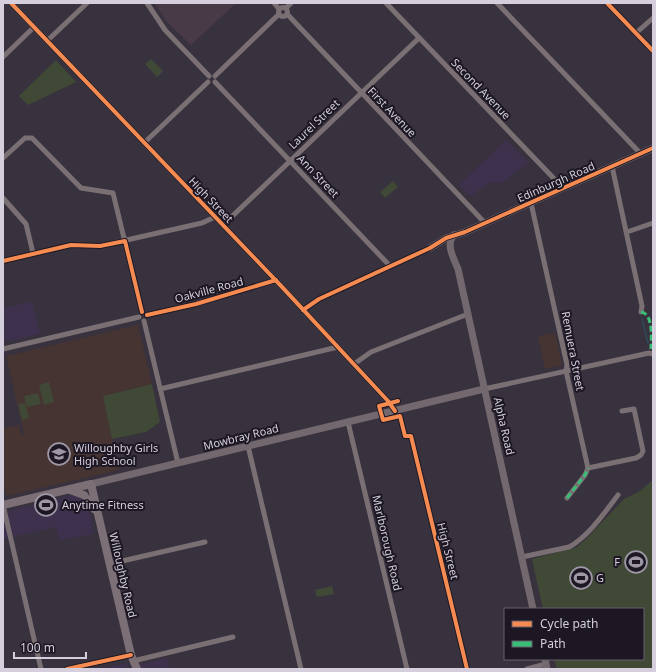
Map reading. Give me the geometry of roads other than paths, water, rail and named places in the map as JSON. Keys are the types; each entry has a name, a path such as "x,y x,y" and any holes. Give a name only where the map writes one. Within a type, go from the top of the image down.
{"main road":[{"name":"Edinburgh Road","path":"457,236 653,148"},
{"path":"430,248 457,236"},
{"path":"430,248 457,236"},
{"path":"439,245 446,245 451,249 457,236"},
{"name":"Alpha Road","path":"457,236 449,244 458,269 533,608"},
{"name":"Mowbray Road","path":"3,505 484,389"},
{"name":"Willoughby Road","path":"91,484 132,658 137,669"},
{"path":"67,490 76,491 84,495 98,512"}],"street":[{"name":"High Street","path":"11,3 276,280 354,364 395,411"},
{"path":"47,41 87,3"},
{"path":"147,3 165,30 216,79 215,82 208,82"},
{"path":"274,3 283,16 286,15 286,8"},
{"path":"144,143 208,82 208,78 212,76 279,12 281,7 286,8 291,3"},
{"name":"Second Avenue","path":"386,3 563,188"},
{"path":"497,3 640,153"},
{"path":"607,3 653,51"},
{"name":"First Avenue","path":"286,15 288,15 485,223"},
{"path":"636,34 653,18"},
{"path":"3,57 34,27"},
{"name":"Laurel Street","path":"223,225 419,38"},
{"name":"Ann Street","path":"215,82 390,266"},
{"path":"3,158 24,138 32,138 81,188 113,193 142,312 147,315 144,321 178,463"},
{"path":"612,166 642,306 641,312"},
{"path":"3,198 26,224 33,254"},
{"name":"Remuera Street","path":"531,203 588,468"},
{"path":"3,261 71,245 100,246 125,241 202,223 215,217"},
{"path":"627,232 653,223"},
{"path":"303,310 319,299 430,248"},
{"name":"Oakville Road","path":"147,315 196,304 276,280"},
{"path":"3,349 138,317 142,312"},
{"path":"354,364 371,352 468,314"},
{"path":"138,317 140,320 144,321"},
{"path":"160,389 338,347"},
{"path":"484,389 649,353 653,354"},
{"path":"567,498 588,468 636,458 642,453 643,451 634,409 622,411"},
{"name":"Marlborough Road","path":"348,422 407,669"},
{"name":"High Street","path":"411,436 467,669"},
{"path":"248,446 301,669"},
{"path":"522,558 576,544 618,495"},
{"path":"3,505 40,669"},
{"path":"109,564 205,542"},
{"path":"67,669 132,658 233,637"},
{"path":"527,669 546,664"}],"waterway":[{"path":"642,319 648,343"}],"place":[{"name":"Willoughby Girls High School","path":"59,454"},
{"name":"Anytime Fitness","path":"46,505"},
{"name":"F","path":"636,562"},
{"name":"G","path":"581,578"}]}
